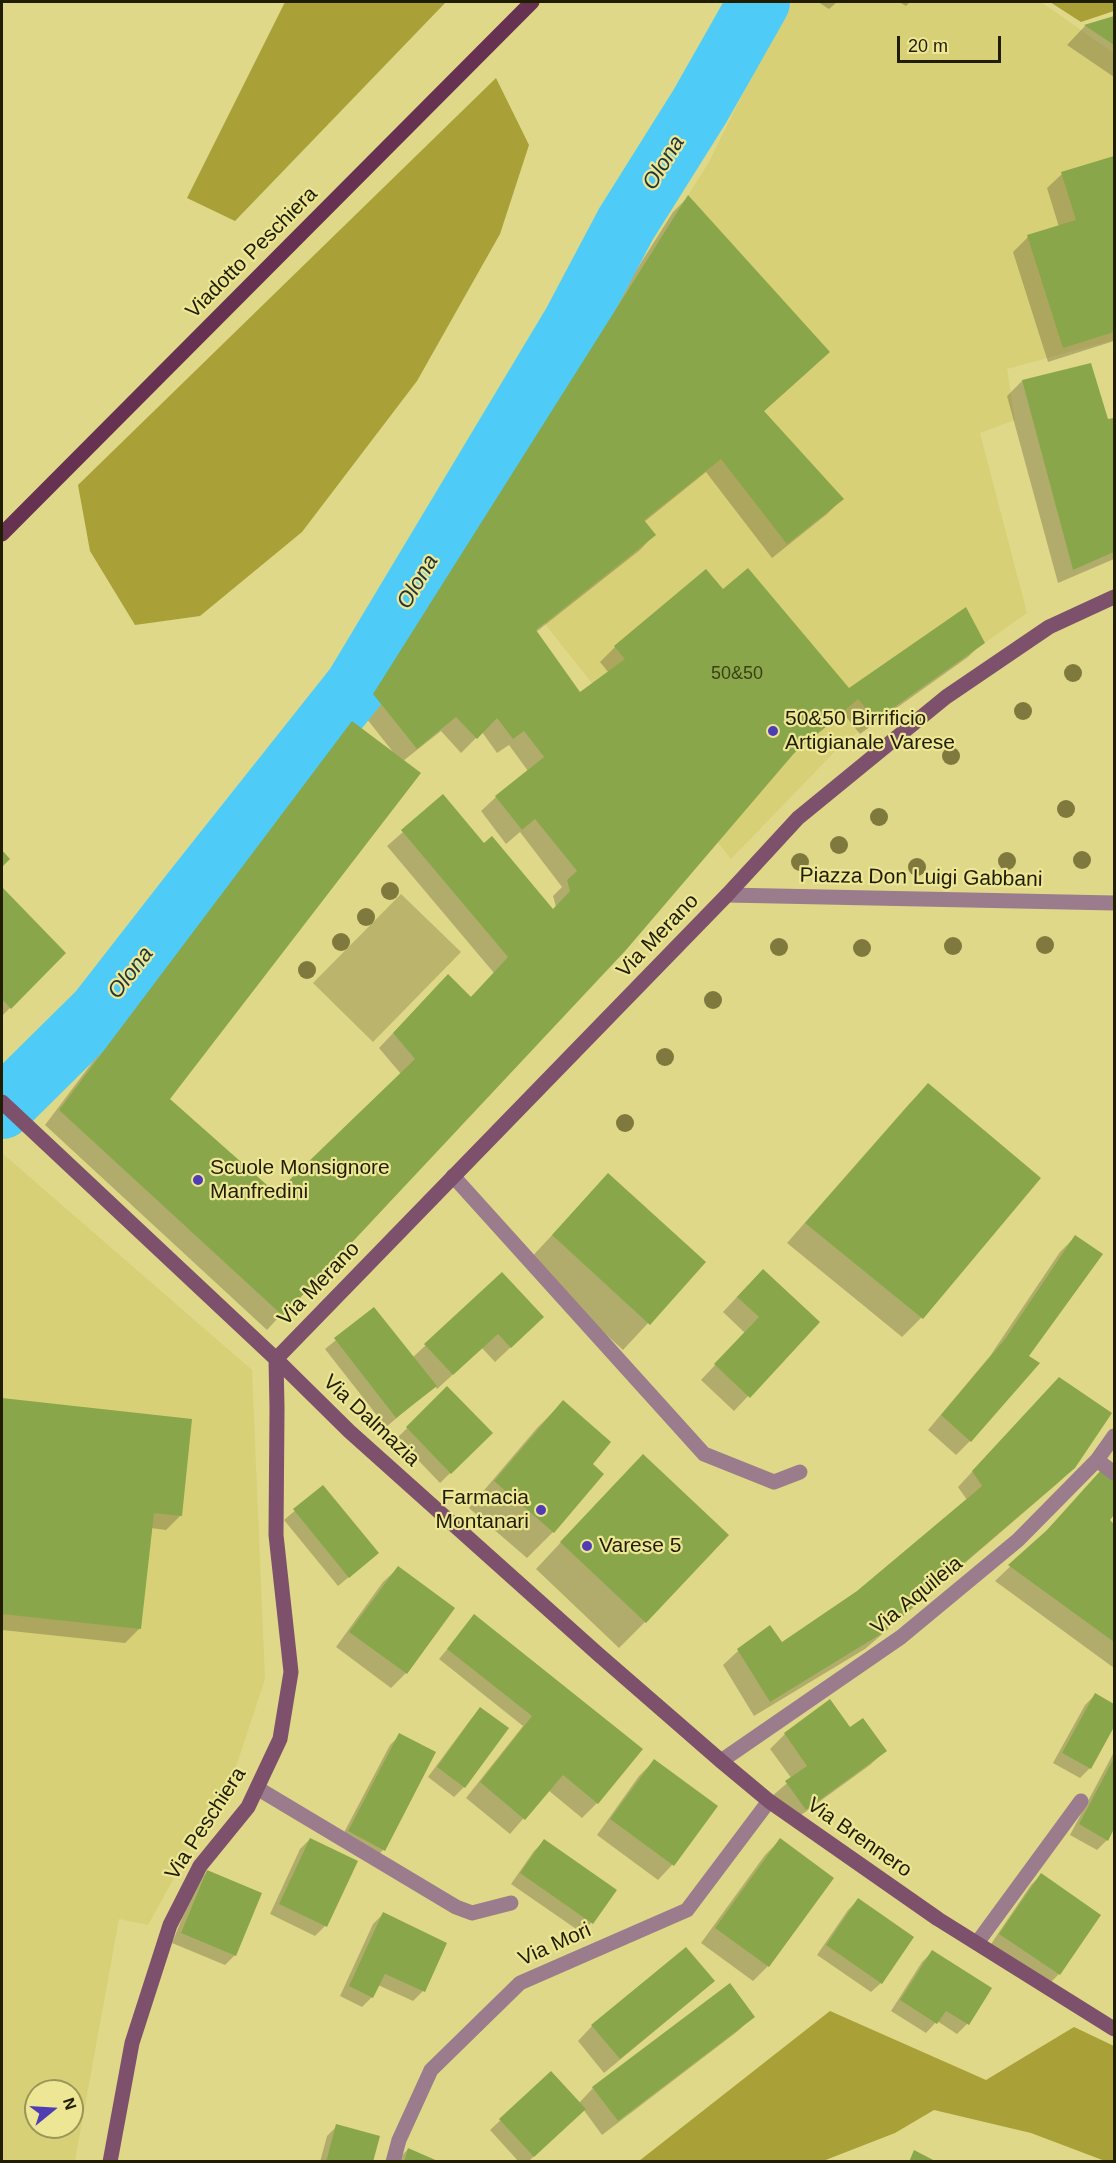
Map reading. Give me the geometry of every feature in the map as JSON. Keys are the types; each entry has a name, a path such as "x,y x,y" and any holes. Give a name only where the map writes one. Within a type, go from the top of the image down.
{"main road":[{"name":"Viadotto Peschiera","path":"2,534 532,2"}],"street":[{"name":"Via Merano","path":"276,1359 727,895 798,818 946,697 1049,627 1114,597"},
{"name":"Piazza Don Luigi Gabbani","path":"727,895 1114,903"},
{"name":"Via Dalmazia","path":"2,1102 276,1359 349,1431 721,1761"},
{"path":"453,1176 704,1454 774,1482 800,1472"},
{"name":"Via Peschiera","path":"110,2162 132,2043 170,1925 200,1866 248,1807 280,1739 291,1672 276,1535 276,1359"},
{"name":"Via Aquileia","path":"721,1761 901,1637 1018,1540 1097,1460 1114,1436"},
{"path":"1114,1450 1097,1460 1114,1473"},
{"name":"Via Brennero","path":"721,1761 769,1801 938,1919 1114,2029"},
{"path":"257,1788 456,1907 472,1913 511,1904"},
{"name":"Via Mori","path":"393,2162 399,2140 431,2070 520,1983 687,1910 769,1801"},
{"path":"977,1943 1081,1801"}],"shaded area":[{"path":"285,2 446,2 235,221 187,198"},
{"path":"788,2 1041,2 1114,53 1114,340 1007,369 1015,420 980,433 1027,613 843,743 731,859 469,528 595,344 709,162"},
{"path":"1050,2 1114,2 1114,11 1081,22"},
{"path":"496,78 529,145 500,234 417,381 302,532 200,616 135,625 90,551 78,485"},
{"path":"401,894 461,952 373,1042 313,983"},
{"path":"2,1153 252,1370 265,1679 237,1764 148,1925 119,1919 84,2112 84,2079 24,2079 24,2139 79,2139 75,2161 2,2161"},
{"path":"830,2011 986,2080 1074,2027 1114,2046 1114,2161 1105,2161 1031,2133 934,2110 895,2133 823,2161 639,2161"}],"building":[{"path":"1114,16 1114,45 1084,25"},
{"path":"1114,156 1114,332 1063,348 1027,235 1076,220 1061,172"},
{"path":"688,195 830,352 764,411 844,499 787,544 721,459 644,520 656,535 536,630 580,692 625,659 614,646 706,569 723,589 748,568 849,688 966,607 985,643 876,720 858,699 796,751 626,950 283,1316 59,1110 352,721 421,773 170,1099 276,1193 415,1059 393,1033 448,974 471,997 508,957 401,830 443,794 484,843 492,836 553,909 570,891 567,880 577,871 535,819 522,830 495,796 544,757 524,731 513,739 497,718 477,739 456,717 417,749 373,694"},
{"path":"1091,363 1108,419 1114,418 1114,552 1073,570 1022,380"},
{"path":"2,850 10,859 2,867"},
{"path":"2,887 66,953 11,1009 2,999"},
{"path":"928,1083 1041,1178 923,1319 805,1223"},
{"path":"608,1173 706,1262 650,1325 552,1235"},
{"path":"1075,1235 1103,1254 1029,1356 1040,1363 971,1442 941,1415 1005,1339"},
{"path":"763,1269 820,1322 750,1398 714,1364 759,1317 737,1297"},
{"path":"502,1272 544,1317 511,1348 498,1334 453,1375 424,1344"},
{"path":"374,1307 437,1386 396,1418 334,1338"},
{"path":"1059,1377 1112,1413 1075,1468 881,1634 770,1702 737,1649 770,1625 782,1642 857,1591 982,1486 972,1471"},
{"path":"447,1386 493,1433 451,1474 406,1427"},
{"path":"2,1398 192,1419 182,1516 154,1513 141,1629 2,1614"},
{"path":"563,1400 611,1442 593,1464 604,1474 554,1533 494,1481"},
{"path":"643,1454 729,1535 646,1623 560,1542"},
{"path":"1102,1469 1114,1480 1114,1515 1110,1520 1114,1524 1114,1642 1008,1565 1047,1530"},
{"path":"323,1485 379,1553 349,1578 293,1509"},
{"path":"398,1566 455,1608 407,1674 349,1632"},
{"path":"474,1614 643,1749 598,1804 563,1775 525,1820 480,1782 532,1716 447,1649"},
{"path":"1095,1693 1114,1704 1114,1727 1091,1769 1062,1753"},
{"path":"830,1699 850,1727 863,1718 887,1751 806,1810 785,1781 807,1766 784,1733"},
{"path":"480,1707 509,1728 465,1788 437,1767"},
{"path":"399,1733 436,1752 385,1851 348,1831"},
{"path":"1114,1758 1114,1829 1108,1841 1079,1824"},
{"path":"654,1759 718,1806 674,1866 610,1819"},
{"path":"310,1838 358,1861 327,1927 279,1904"},
{"path":"780,1838 834,1878 769,1967 715,1928"},
{"path":"544,1839 617,1890 593,1924 520,1873"},
{"path":"207,1870 262,1893 236,1956 181,1933"},
{"path":"1041,1873 1101,1915 1060,1975 999,1934"},
{"path":"858,1898 914,1937 882,1984 826,1945"},
{"path":"383,1912 447,1943 425,1992 385,1974 373,1998 349,1986"},
{"path":"686,1947 715,1981 620,2059 591,2025"},
{"path":"932,1950 992,1988 969,2025 946,2011 937,2024 900,2000"},
{"path":"730,1983 755,2017 618,2121 592,2087"},
{"path":"551,2071 586,2109 534,2157 499,2119"},
{"path":"336,2124 380,2136 373,2162 326,2162"},
{"path":"408,2148 440,2162 404,2162"},
{"path":"914,2150 937,2162 909,2162"}],"waterway":[{"name":"Olona","path":"2,1108 99,1012 356,686 573,324 626,224 700,106 759,2"}],"place":[{"name":"50&50 Birrificio Artigianale Varese","path":"773,731"},
{"name":"Scuole Monsignore Manfredini","path":"198,1180"},
{"name":"Farmacia Montanari","path":"541,1510"},
{"name":"Varese 5","path":"587,1546"}]}
